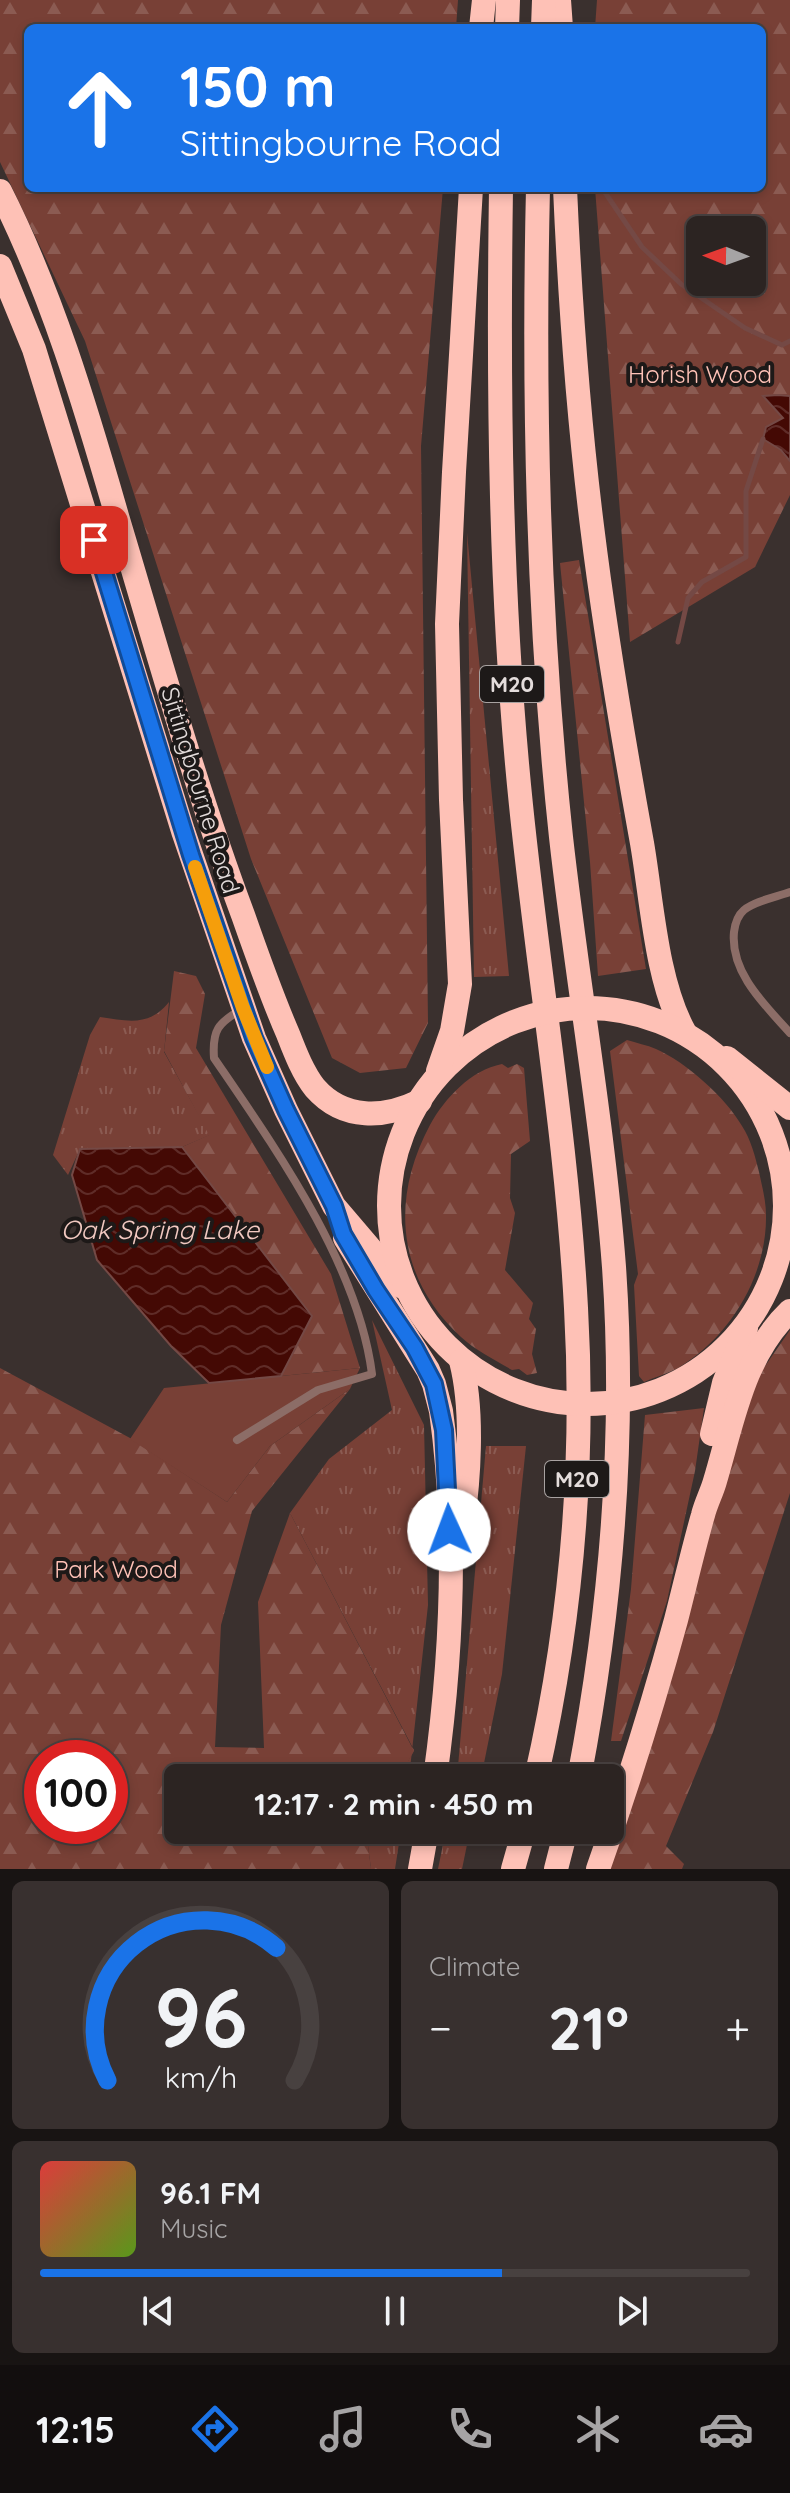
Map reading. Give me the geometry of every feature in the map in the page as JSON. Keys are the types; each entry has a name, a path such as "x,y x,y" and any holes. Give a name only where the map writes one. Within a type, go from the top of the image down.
{"highway":[{"path":"481,24 484,0"},
{"path":"507,24 508,0"},
{"path":"543,24 544,0"},
{"path":"559,0 561,24"},
{"name":"Sittingbourne Road","path":"0,191 58,327 215,840 300,1063 315,1087 329,1100 349,1110 383,1114 404,1109 427,1091"},
{"name":"M20","path":"427,1091 452,1031 460,984 447,624 471,192"},
{"name":"M20","path":"501,192 501,390 511,663 520,802 566,1176 578,1370 577,1494 566,1619 554,1699 539,1764"},
{"name":"M20","path":"538,192 537,426 548,686 562,838 608,1207 617,1339 617,1455 611,1556 600,1661 582,1764"},
{"path":"565,192 579,401 605,622 661,957 672,1004 684,1031"},
{"name":"Sittingbourne Road","path":"0,266 34,349 188,846 243,1008 286,1110 334,1206 413,1298"},
{"path":"711,1049 758,1115 771,1141 781,1176 785,1225 781,1252 766,1295 749,1320 675,1385 647,1397 597,1406 554,1403 528,1397 495,1384 461,1361 436,1332 402,1275 394,1205 399,1158 408,1130 427,1091 466,1048 486,1034 543,1011 608,1008 653,1017 684,1031 734,1062 790,1108"},
{"path":"334,1206 343,1234 415,1348 434,1384 444,1430 453,1580 449,1662 437,1764"},
{"path":"766,1295 790,1282"},
{"path":"598,1869 675,1623 733,1410 765,1342 790,1311"},
{"path":"704,1512 717,1407 749,1320"},
{"path":"453,1580 467,1484 468,1409 461,1361"},
{"path":"420,1869 424,1844"},
{"path":"513,1869 520,1844"},
{"path":"556,1869 562,1844"}],"lane":[{"path":"790,892 747,908 735,922 734,940 737,960 749,984 790,1033"},
{"path":"237,1440 318,1390 372,1374 370,1356 346,1278 285,1162 214,1058 213,1039 220,1023 243,1008"}],"green space":[{"path":"0,0 458,0 456,24 24,24 24,192 443,192 421,446 428,1023 406,1068 360,1073 332,1058 251,859 85,341 0,162"},
{"name":"Horish Wood","path":"597,0 790,0 790,495 755,567 630,642 595,192 766,192 766,24 595,24"},
{"path":"467,533 509,976 474,977"},
{"path":"579,560 646,969 598,976 590,862 560,563"},
{"path":"174,971 196,976 205,994 196,1048 331,1274 360,1368 281,1376 312,1316 182,1147 209,1135 164,1051"},
{"path":"169,1002 164,1052 210,1135 182,1147 80,1149 68,1175 53,1155 90,1035 100,1017 129,1021 146,1019"},
{"path":"627,1040 656,1049 680,1063 704,1082 735,1115 750,1142 766,1210 760,1260 742,1303 729,1322 697,1355 678,1368 644,1382 639,1376 634,1285 638,1274 610,1051"},
{"path":"502,1064 508,1068 517,1064 524,1068 530,1141 511,1154 510,1198 515,1213 505,1270 533,1303 529,1319 536,1329 532,1354 537,1373 527,1375 519,1369 512,1370 472,1346 440,1314 424,1290 406,1237 405,1209 409,1181 430,1125 460,1087 480,1072"},
{"path":"372,1320 424,1425 428,1605 412,1747 290,1513 329,1459 392,1410"},
{"path":"790,1330 790,1493 713,1732 666,1846 684,1864 682,1869 608,1869 615,1844 624,1844 624,1815 731,1451 761,1372"},
{"name":"Park Wood","path":"0,1368 130,1438 227,1502 270,1446 350,1389 252,1511 221,1625 215,1747 264,1748 258,1602 290,1513 414,1751 407,1764 164,1764 164,1844 368,1844 371,1869 0,1869"},
{"path":"360,1368 350,1389 270,1446 227,1502 130,1439 164,1388"},
{"path":"704,1408 695,1471 667,1601 621,1741 611,1741 631,1589 645,1415"},
{"path":"486,1446 526,1446 502,1674 484,1764 458,1764"},
{"path":"368,1844 399,1844 395,1869 371,1869"},
{"path":"443,1844 467,1844 462,1869 438,1869"}],"water":[{"path":"763,396 790,396 790,461 781,450 763,439 766,427 783,418"},
{"name":"Oak Spring Lake","path":"182,1147 312,1316 281,1376 209,1383 171,1346 97,1260 72,1175 80,1149"}],"waterway":[{"path":"605,192 642,247 681,284 745,328 782,345 790,341"},
{"path":"678,642 688,598 702,582 746,557 746,491 763,439"}],"slow traffic":[{"path":"195,867 243,1008 267,1067"}],"route":[{"path":"94,540 191,855 254,1038 334,1206 343,1234 415,1348 434,1384 444,1430 449,1530"}]}
